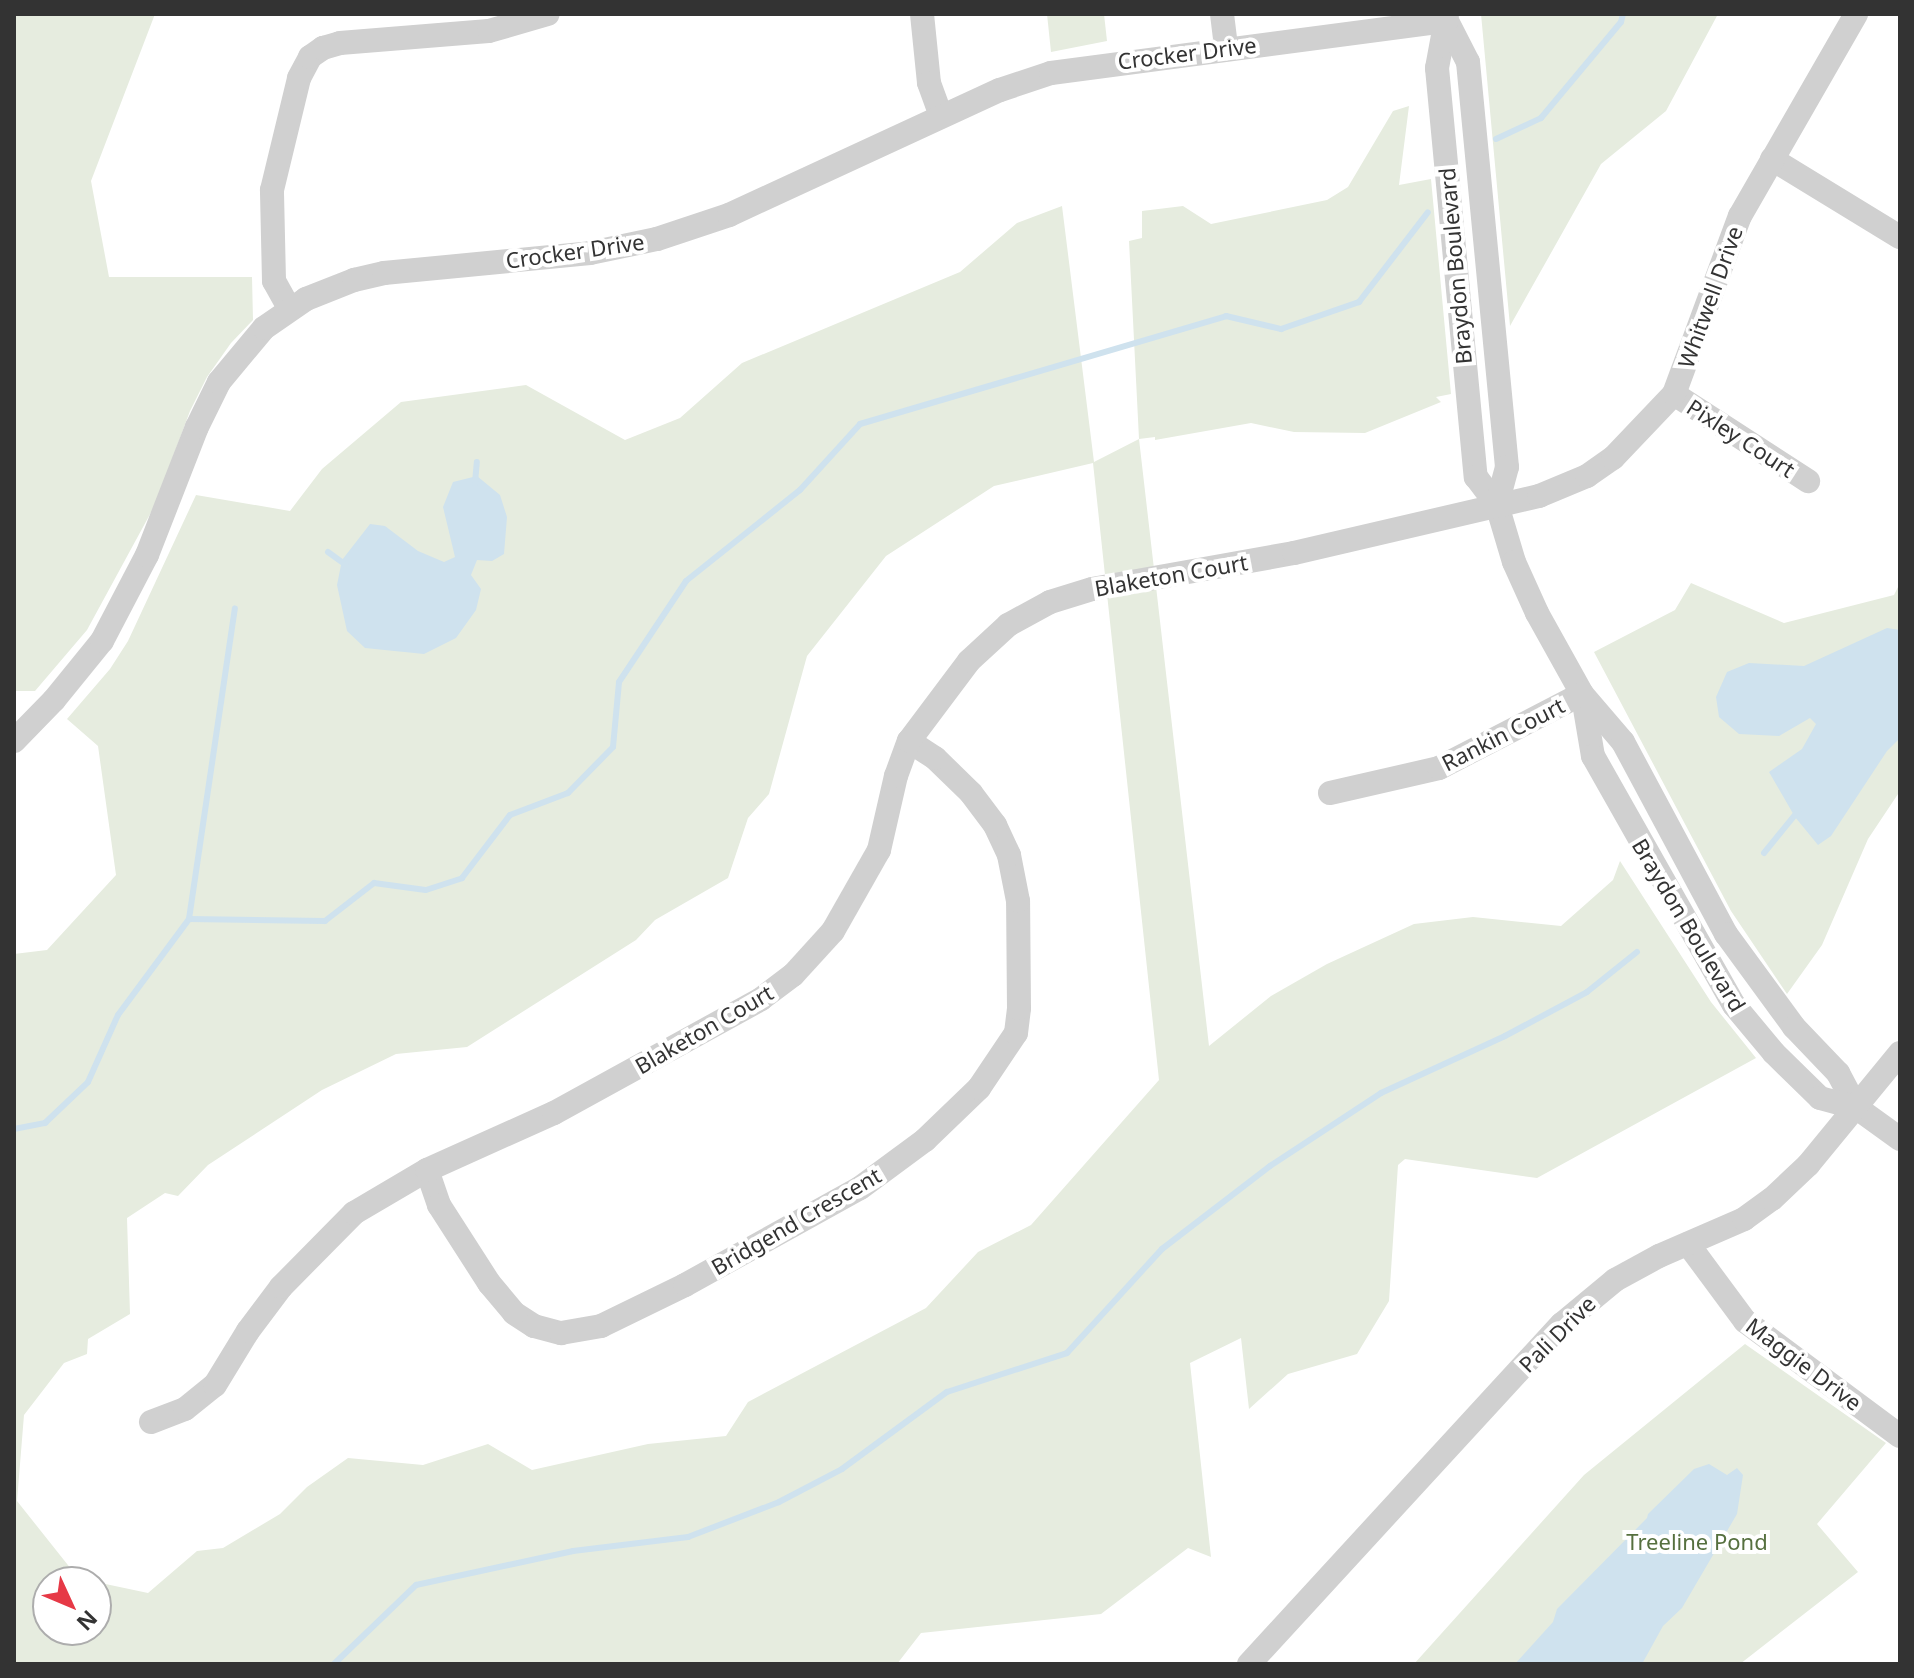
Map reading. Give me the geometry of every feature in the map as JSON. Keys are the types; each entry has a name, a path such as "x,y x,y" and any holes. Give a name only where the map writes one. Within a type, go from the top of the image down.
{"street":[{"path":"289,308 274,281 272,190 299,78 310,57 323,48 340,43 489,31 548,14"},
{"path":"922,14 929,83 941,116"},
{"path":"1222,14 1226,48"},
{"name":"Whitwell Drive","path":"1497,505 1539,496 1587,476 1626,448 1674,394 1728,239 1856,14"},
{"name":"Crocker Drive","path":"14,741 70,683 102,641 147,555 214,390 248,344 289,308 325,290 384,273 590,253 657,239 769,198 941,116 1051,73 1447,18"},
{"name":"Braydon Boulevard","path":"1447,18 1437,68 1476,477 1497,505 1524,587 1582,694 1623,742 1734,947 1794,1027 1838,1073 1857,1108"},
{"name":"Braydon Boulevard","path":"1447,18 1468,62 1470,78 1507,467 1497,505"},
{"path":"1772,159 1900,237"},
{"name":"Pixley Court","path":"1674,394 1808,481"},
{"name":"Blaketon Court","path":"151,1422 185,1409 215,1385 248,1331 281,1287 354,1213 427,1170 554,1113 761,999 793,975 833,931 879,850 896,776 909,741 937,701 987,642 1008,625 1050,602 1092,589 1330,546 1497,505"},
{"name":"Braydon Boulevard","path":"1582,694 1593,756 1734,1005 1774,1053 1820,1098 1857,1108 1900,1139"},
{"name":"Rankin Court","path":"1330,793 1439,768 1582,694"},
{"name":"Bridgend Crescent","path":"427,1170 439,1205 489,1283 514,1313 534,1326 561,1333 601,1326 685,1285 860,1188 925,1140 979,1088 1016,1033 1018,901 1009,855 995,825 971,793 935,758 909,741"},
{"name":"Pali Drive","path":"1249,1664 1562,1324 1615,1280 1744,1219 1772,1199 1808,1165 1900,1053"},
{"name":"Maggie Drive","path":"1688,1244 1745,1321 1900,1436"}],"green space":[{"path":"14,14 155,14 91,181 109,277 252,277 253,320 231,343 207,377 190,411 155,505 87,630 35,691 14,691"},
{"path":"1047,14 1104,14 1107,41 1051,52"},
{"path":"1481,14 1718,14 1666,111 1601,164 1510,326"},
{"path":"1409,106 1399,185 1431,179 1451,394 1436,397 1441,402 1365,433 1294,432 1251,423 1155,440 1155,437 1139,439 1129,241 1142,238 1142,211 1183,206 1211,224 1327,200 1348,187 1393,111"},
{"path":"1062,206 1094,462 1139,439 1209,1046 1271,996 1327,964 1414,924 1473,917 1561,926 1613,880 1620,861 1711,1002 1756,1058 1537,1178 1405,1159 1398,1165 1389,1301 1357,1354 1288,1374 1249,1409 1241,1338 1190,1363 1211,1557 1188,1548 1101,1614 921,1633 897,1664 14,1664 14,954 47,950 116,875 98,746 67,719 110,669 128,641 196,495 290,511 322,469 401,402 526,385 625,440 680,418 742,363 960,272 1017,223","holes":["1093,463 1159,1080 1031,1225 978,1252 926,1308 748,1402 726,1436 648,1444 532,1470 488,1444 423,1465 348,1458 307,1487 280,1514 223,1548 197,1551 148,1593 112,1585 112,1646 32,1646 32,1566 69,1566 17,1501 24,1415 64,1363 87,1354 88,1339 130,1314 127,1218 165,1193 178,1196 208,1165 322,1090 396,1054 467,1047 636,940 655,920 728,878 748,818 769,794 807,656 886,556 994,486"]},
{"path":"1691,583 1784,623 1894,595 1900,583 1900,791 1868,839 1822,945 1787,994 1731,911 1594,652 1675,610"},
{"name":"Treeline Pond","path":"1745,1344 1886,1443 1817,1524 1858,1572 1740,1664 1414,1664 1584,1475"}],"water":[{"path":"477,476 500,495 507,517 504,554 492,561 477,560 471,575 481,589 476,610 456,638 424,654 365,648 347,631 337,585 342,560 370,524 385,526 418,551 444,562 455,557 443,507 453,482"},
{"path":"1887,628 1900,630 1900,738 1887,751 1831,836 1818,845 1795,817 1769,772 1802,749 1816,724 1810,718 1779,736 1739,734 1719,717 1716,697 1727,672 1749,663 1804,666"},
{"path":"1709,1464 1727,1475 1737,1468 1743,1475 1737,1514 1682,1608 1663,1626 1642,1664 1515,1664 1553,1622 1557,1609 1648,1514 1694,1469"}],"waterway":[{"path":"1496,139 1541,118 1621,22 1623,14"},
{"path":"189,919 325,921 374,883 426,890 462,878 510,815 568,793 613,747 619,682 686,581 800,490 860,424 1226,316 1281,329 1359,302 1428,212"},
{"path":"475,483 477,462"},
{"path":"328,552 346,565"},
{"path":"14,1129 45,1123 88,1082 118,1015 189,919 235,608"},
{"path":"1764,853 1799,810"},
{"path":"334,1664 416,1585 573,1551 688,1537 779,1502 842,1469 947,1392 1067,1353 1162,1249 1270,1166 1381,1093 1505,1036 1587,992 1637,952"}]}
